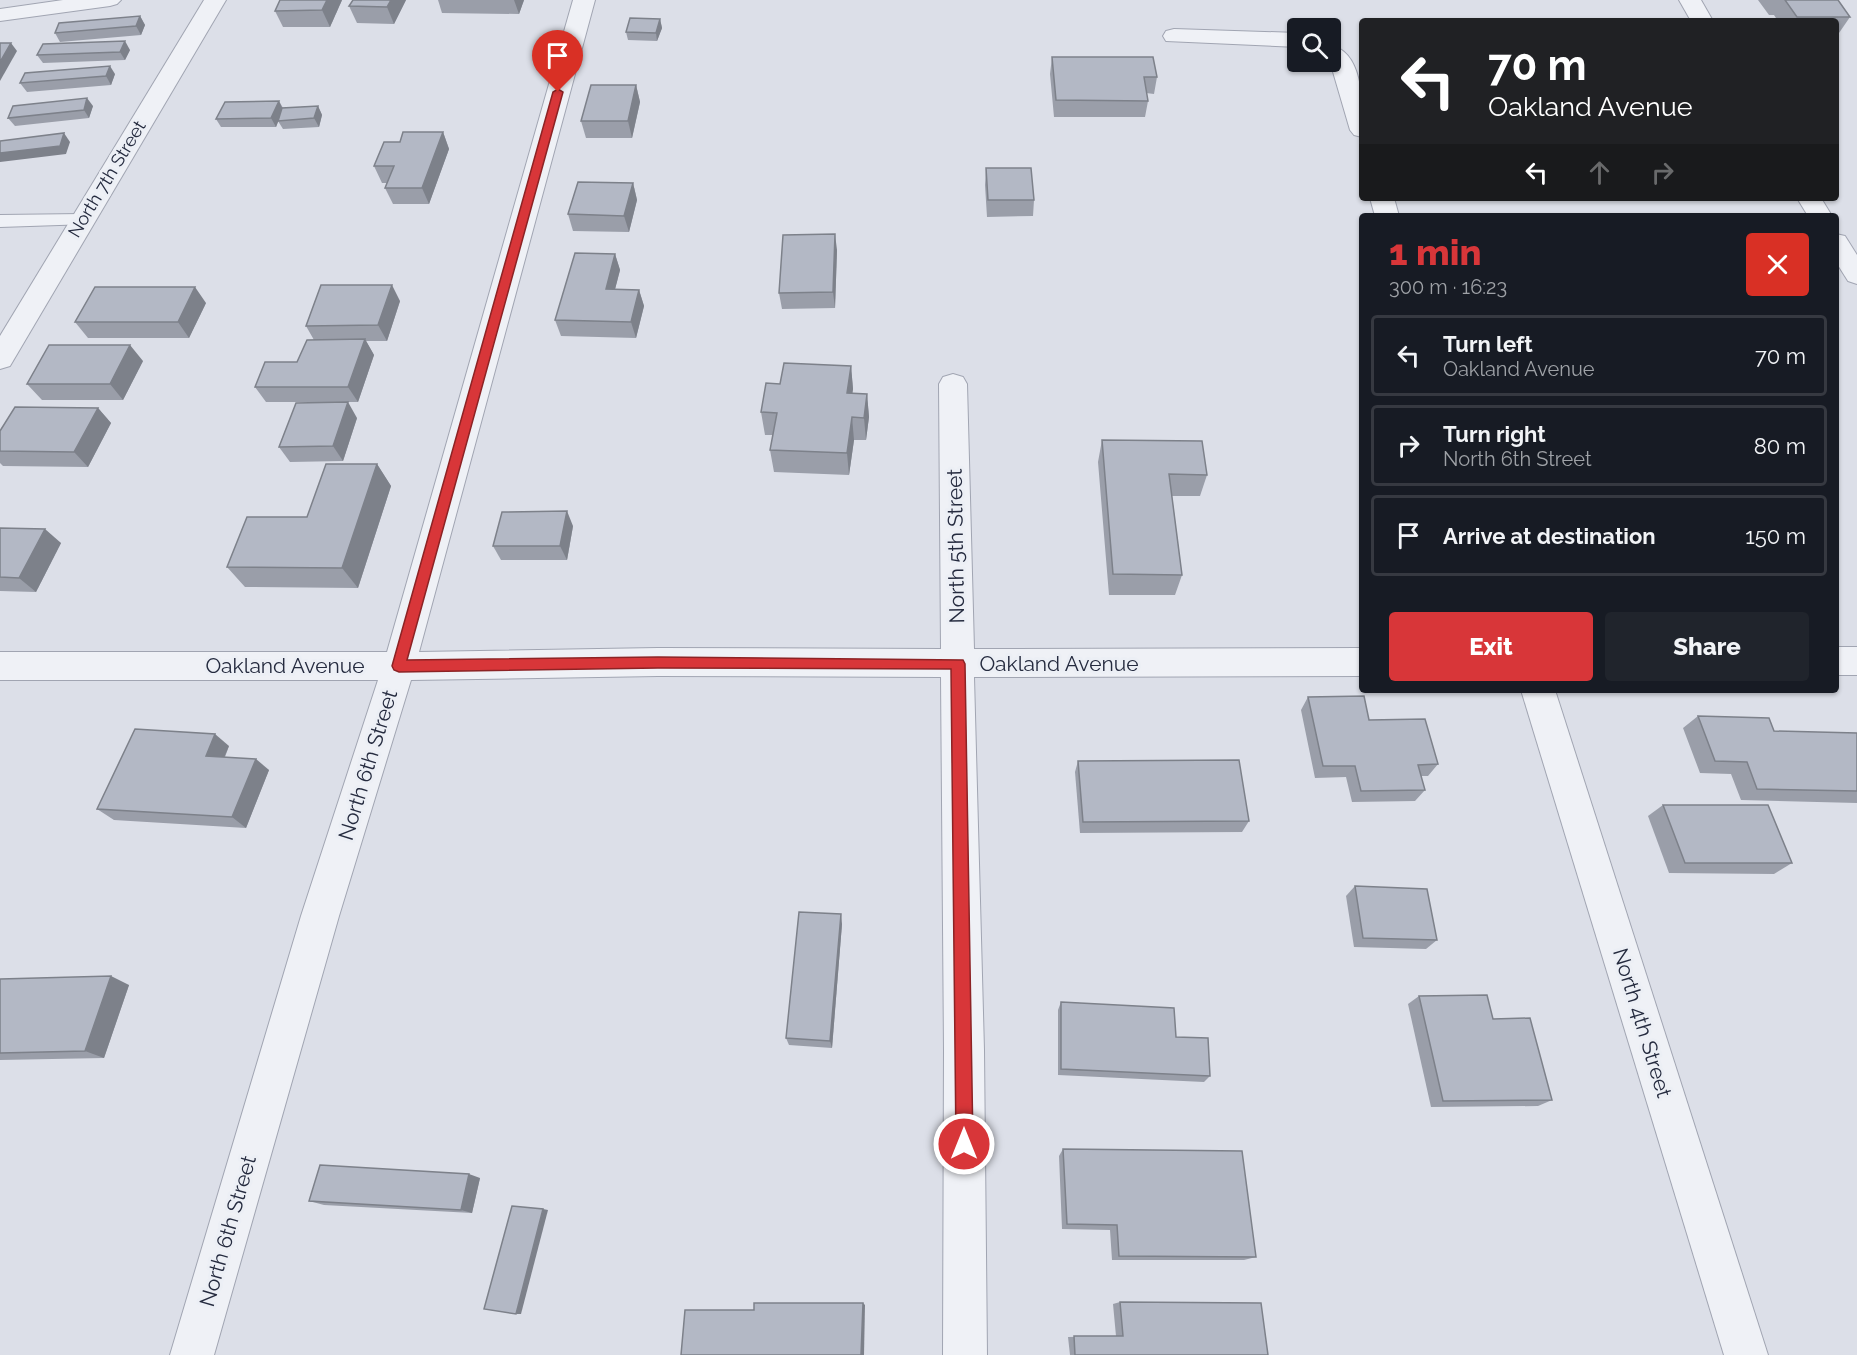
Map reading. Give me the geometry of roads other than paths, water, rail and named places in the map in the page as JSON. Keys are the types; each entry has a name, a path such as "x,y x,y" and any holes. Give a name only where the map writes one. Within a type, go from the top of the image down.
{"street":[{"path":"0,15 110,0"},
{"name":"North 7th Street","path":"0,358 214,0"},
{"name":"North 6th Street","path":"192,1355 321,916 399,666 584,0"},
{"path":"1690,0 1700,18"},
{"path":"1174,36 1287,39"},
{"path":"1341,62 1359,120"},
{"path":"1839,247 1857,275"},
{"name":"North 5th Street","path":"953,384 966,1355"},
{"path":"1839,661 1857,661"},
{"name":"Oakland Avenue","path":"0,666 399,666 658,662 958,664 1359,662"},
{"name":"North 4th Street","path":"1539,693 1746,1355"}],"lane":[{"path":"0,221 82,220"}]}
